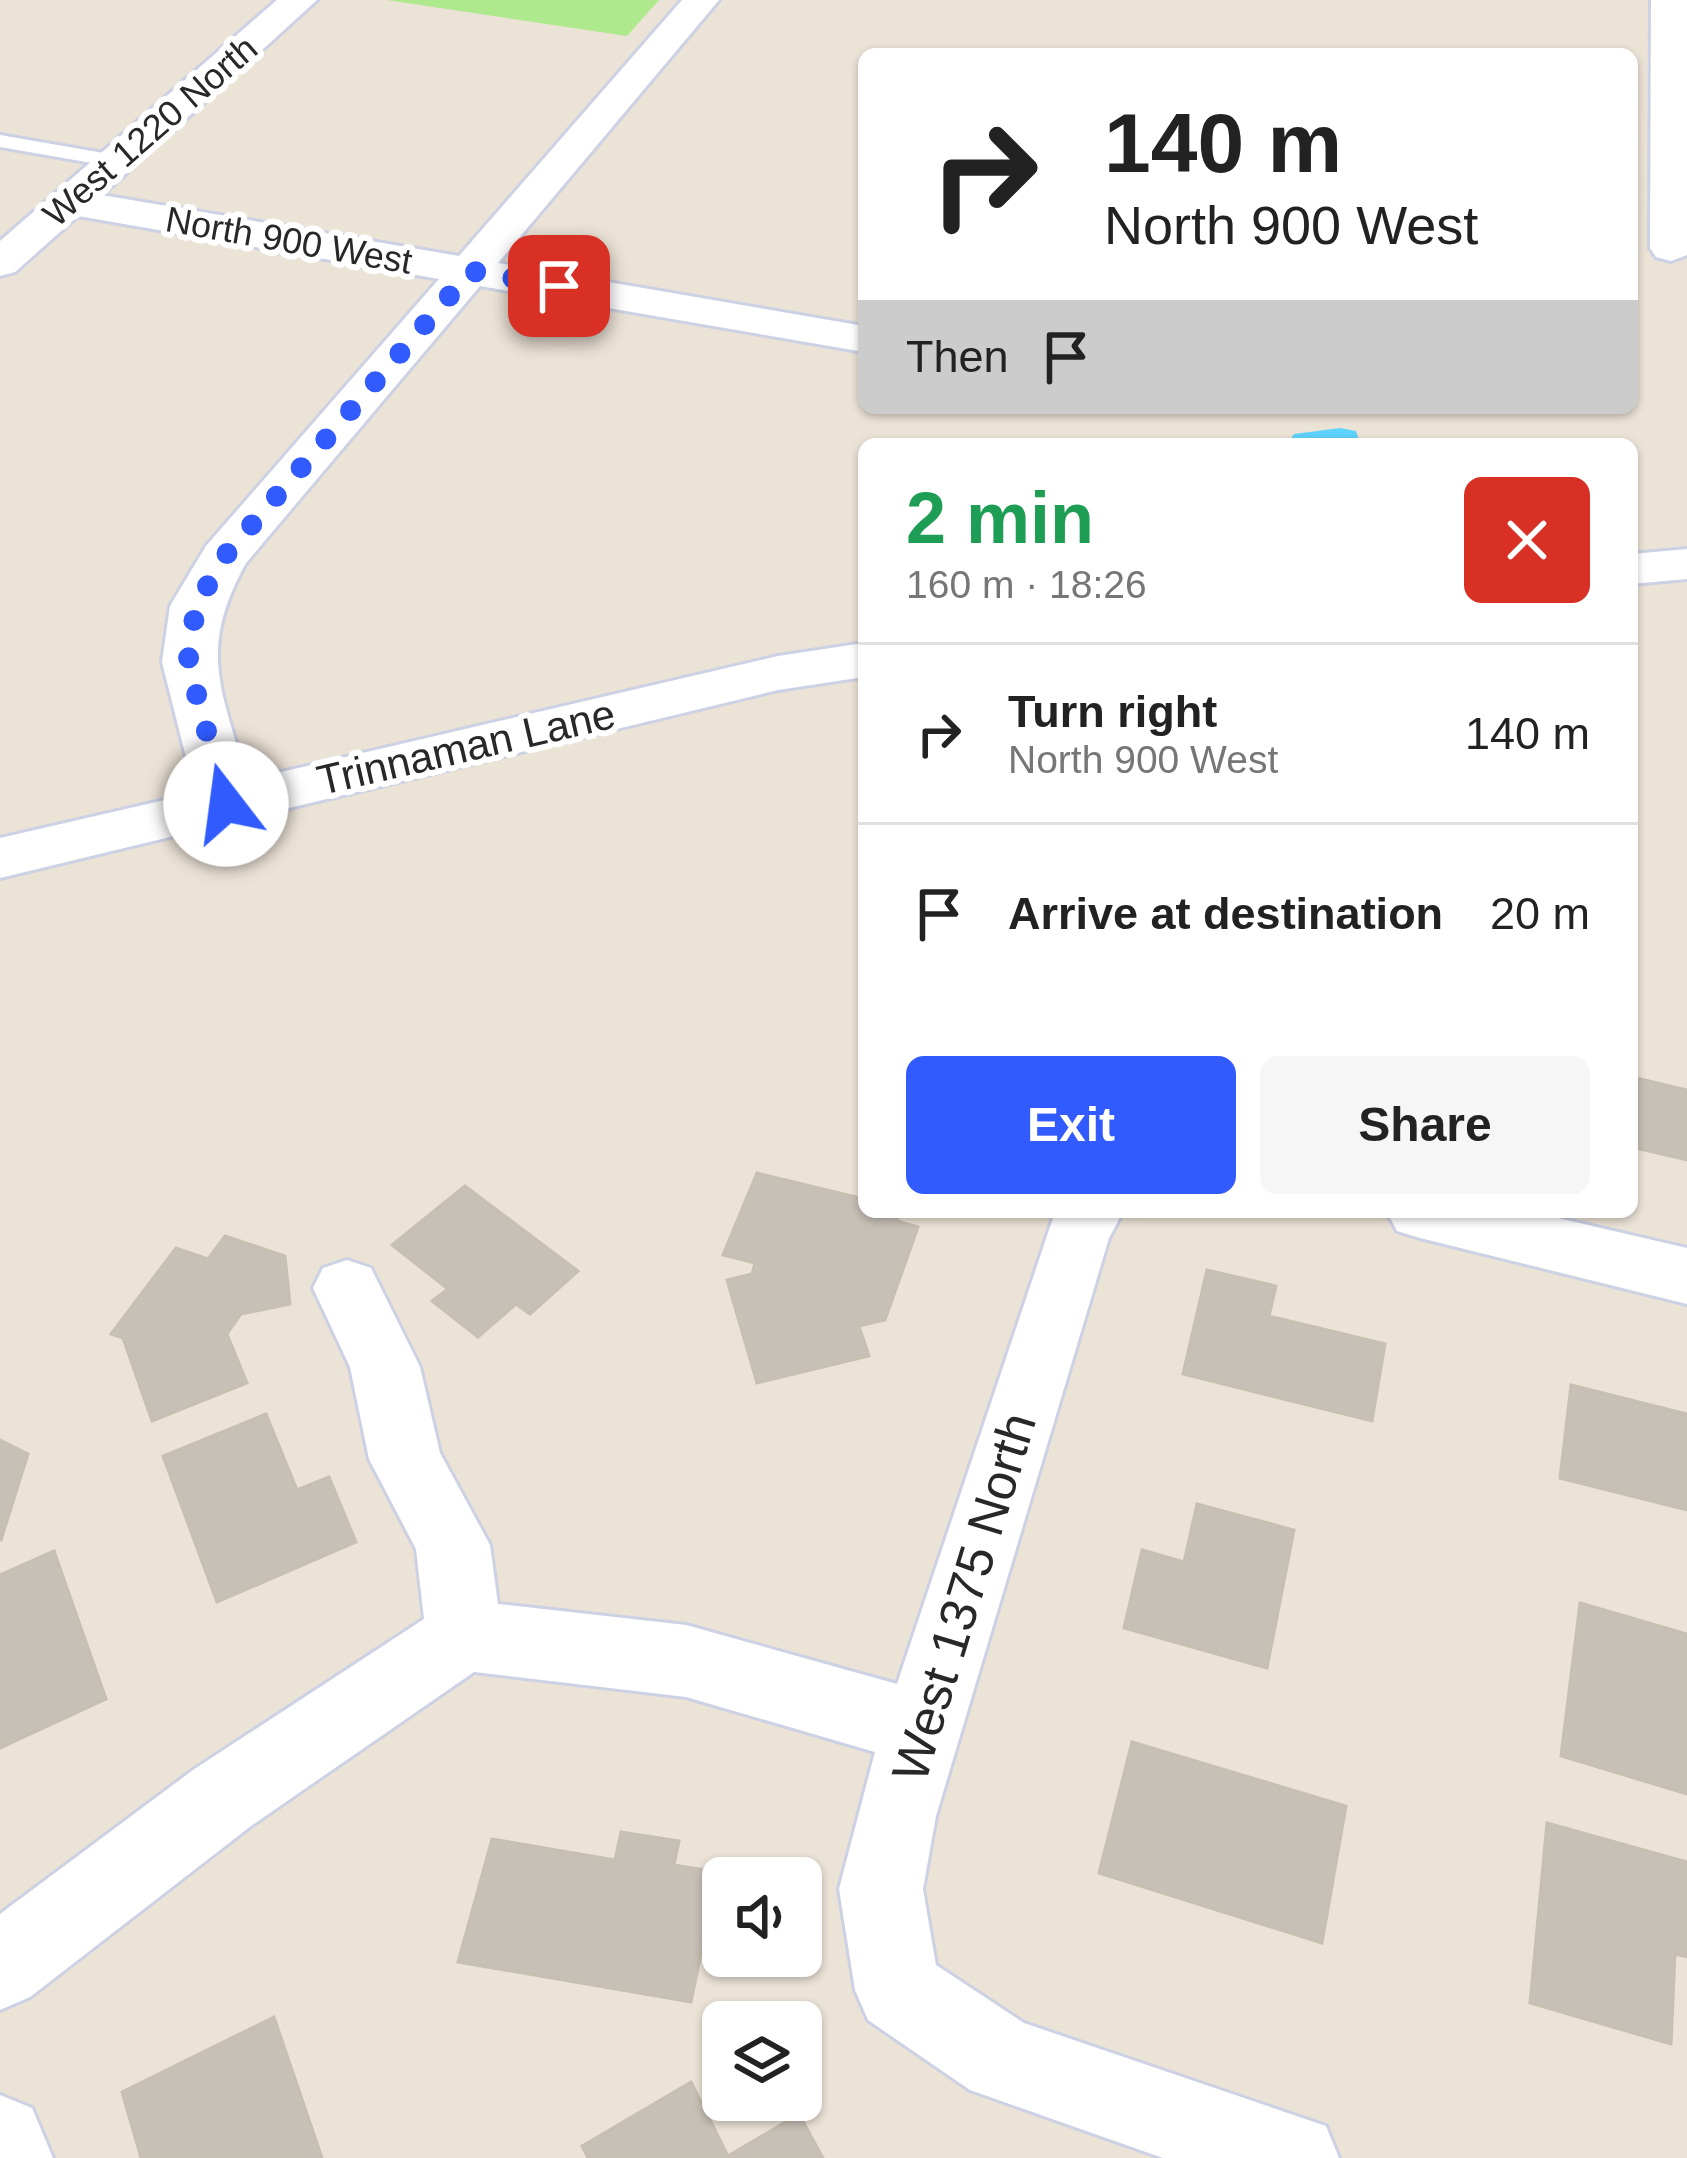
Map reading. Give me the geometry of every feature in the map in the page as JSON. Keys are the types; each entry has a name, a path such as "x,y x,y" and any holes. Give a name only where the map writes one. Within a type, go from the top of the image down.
{"street":[{"name":"West 1220 North","path":"0,262 299,0"},
{"path":"226,804 188,662 196,606 224,557 701,0"},
{"path":"1663,249 1669,0"},
{"name":"North 900 West","path":"70,202 858,338"},
{"path":"1638,568 1687,564"},
{"name":"Trinnaman Lane","path":"0,858 778,673 858,662"},
{"name":"West 1375 North","path":"1086,1218 1077,1234 895,1816 881,1889 898,1990 1001,2059 1294,2158"},
{"path":"1445,1218 1687,1276"},
{"path":"347,1288 385,1367 405,1459 453,1545 464,1635"},
{"path":"0,1967 222,1798 464,1635 686,1661 923,1729"},
{"path":"0,2140 8,2158"}],"lane":[{"path":"0,141 115,161"}],"green space":[{"path":"387,0 659,0 627,36"}],"building":[{"path":"1638,1078 1687,1090 1687,1160 1638,1148"},
{"path":"757,1173 858,1198 858,1218 898,1218 918,1227 885,1320 859,1326 869,1356 757,1383 727,1280 752,1274 755,1263 723,1255"},
{"path":"465,1186 578,1271 530,1314 516,1304 478,1337 432,1301 448,1289 392,1245"},
{"path":"225,1236 285,1256 290,1304 241,1314 227,1334 247,1383 152,1421 123,1338 111,1334 176,1248 208,1259"},
{"path":"1207,1270 1276,1286 1269,1316 1385,1344 1372,1421 1183,1374"},
{"path":"1571,1385 1687,1414 1687,1510 1560,1478"},
{"path":"266,1414 297,1490 329,1477 356,1542 217,1602 163,1456"},
{"path":"0,1440 28,1454 1,1540 0,1540"},
{"path":"1197,1504 1294,1530 1267,1668 1124,1628 1142,1550 1184,1562"},
{"path":"54,1551 106,1699 0,1748 0,1575"},
{"path":"1580,1603 1687,1634 1687,1794 1561,1756"},
{"path":"1132,1742 1346,1806 1322,1943 1099,1873"},
{"path":"1547,1823 1687,1862 1687,1957 1675,1954 1671,2044 1530,2003"},
{"path":"621,1832 679,1841 674,1865 702,1869 702,1949 691,2002 458,1962 492,1839 615,1860"},
{"path":"274,2017 322,2158 141,2158 122,2092"},
{"path":"691,2082 702,2104 702,2121 710,2121 728,2156 787,2121 803,2121 823,2158 588,2158 582,2146"}],"route":[{"path":"226,804 188,662 196,606 224,557 471,271 559,286"}]}
